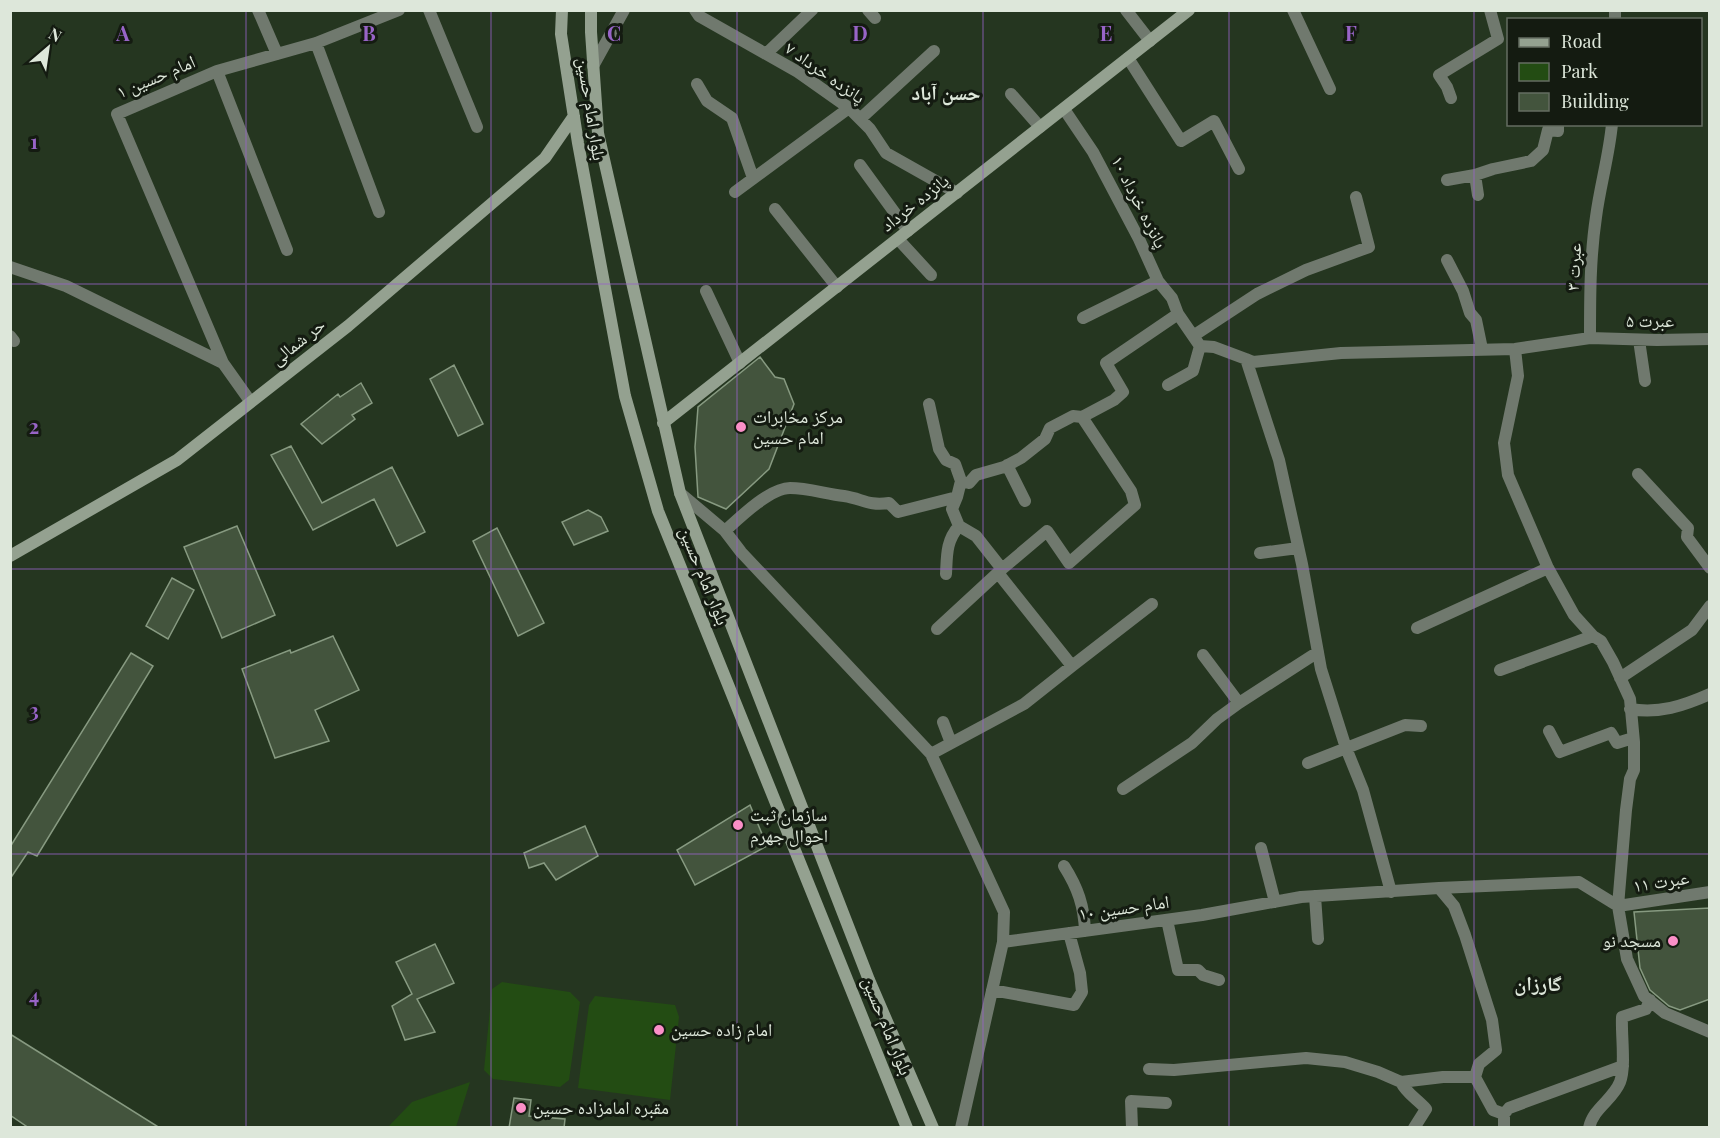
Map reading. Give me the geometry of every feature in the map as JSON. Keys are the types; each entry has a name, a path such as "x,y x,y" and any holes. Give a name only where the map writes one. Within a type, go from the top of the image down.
{"main road":[{"name":"بلوار امام حسین","path":"562,10 561,34 574,116 625,396 658,511 840,957 907,1128"},
{"name":"بلوار امام حسین","path":"591,10 598,133 680,493 857,948 933,1128"},
{"name":"پانزده خرداد","path":"663,423 1189,10"},
{"name":"حر شمالی","path":"11,554 177,460 348,326 545,158 574,116"},
{"path":"840,957 857,948"}],"street":[{"path":"258,10 277,54"},
{"name":"امام حسین ۱","path":"224,363 117,114 217,70 316,43 380,14 399,10"},
{"path":"429,10 477,128"},
{"path":"593,66 624,10"},
{"name":"پانزده خرداد ۷","path":"695,10 699,16 798,72 849,108 870,129 886,153 957,193"},
{"path":"766,54 812,10"},
{"path":"1126,10 1150,41"},
{"path":"1293,10 1330,89"},
{"path":"1451,98 1439,75 1498,39 1490,10"},
{"path":"316,43 379,212"},
{"path":"860,119 934,51"},
{"path":"1128,58 1181,141 1214,121 1239,169"},
{"path":"217,70 287,250"},
{"path":"697,84 706,101 732,118 753,178"},
{"path":"1011,94 1040,127"},
{"path":"735,192 849,108"},
{"name":"پانزده خرداد ۱۰","path":"1064,109 1093,152 1158,280 1172,298 1178,314 1197,341"},
{"path":"1447,180 1532,161 1543,150 1548,130 1558,131 1558,126"},
{"name":"عبرت ۳","path":"1590,338 1590,276 1596,216 1612,126"},
{"path":"860,165 903,235 931,275"},
{"path":"1475,175 1478,195"},
{"path":"1168,385 1193,371 1197,341 1257,294 1306,270 1369,247 1356,197"},
{"path":"775,209 837,287"},
{"path":"1447,261 1463,291 1470,313 1476,320 1482,349"},
{"path":"10,267 66,286 224,363 250,401"},
{"path":"1083,318 1158,280"},
{"path":"706,291 740,363"},
{"path":"961,481 969,483 976,475 1021,458 1045,439 1050,428 1073,416 1082,417 1114,400 1123,392 1106,363 1178,314"},
{"path":"1197,341 1253,362 1341,353 1515,349 1590,338"},
{"name":"عبرت ۵","path":"1590,338 1710,339"},
{"path":"1639,340 1645,381"},
{"path":"1515,349 1518,376 1504,443 1508,475 1548,568 1575,615 1593,636 1601,641 1630,699 1634,770 1630,779 1626,810 1618,906 1627,959 1644,996 1665,1013 1707,1028"},
{"path":"1246,359 1279,460 1321,669 1346,747 1363,790 1391,892"},
{"path":"929,404 939,449 946,460 955,464 961,481 952,509 959,526 976,536 1072,666"},
{"path":"937,629 1047,531 1069,563 1135,505 1131,491 1082,417"},
{"path":"1007,465 1025,501"},
{"path":"1638,474 1688,528 1687,537 1710,568"},
{"path":"725,531 756,504 787,488 817,490 874,505 889,503 898,512 957,497"},
{"path":"680,493 725,531 741,552 931,754 1004,912 1004,942 961,1128"},
{"path":"946,574 947,547 951,536 959,526"},
{"path":"1260,553 1298,548"},
{"path":"1417,628 1548,568"},
{"path":"931,754 1024,704 1152,604"},
{"path":"1620,678 1692,630 1710,606"},
{"path":"1500,670 1593,636"},
{"path":"1123,789 1192,743 1217,719 1239,703 1318,652"},
{"path":"1203,656 1239,703"},
{"path":"1630,709 1646,712 1681,707 1710,694"},
{"path":"943,722 951,743"},
{"path":"1308,763 1405,725 1421,726"},
{"path":"1549,731 1560,752 1611,733 1617,744 1634,738"},
{"path":"1260,848 1275,902"},
{"path":"1064,866 1077,886 1084,909 1085,931"},
{"name":"امام حسین ۱۰","path":"1004,942 1167,920 1315,896 1439,888 1579,882 1618,906"},
{"path":"1439,888 1454,906 1492,1020 1496,1050 1479,1064 1474,1077"},
{"name":"عبرت ۱۱","path":"1618,906 1710,892"},
{"path":"1315,896 1318,939"},
{"path":"1167,920 1178,970 1198,969 1203,975 1219,980"},
{"path":"992,990 1074,1005 1082,992 1080,973 1069,933"},
{"path":"1589,1128 1591,1117 1609,1099 1620,1083 1623,1066 1622,1017 1646,1009 1650,1000"},
{"path":"1149,1069 1174,1070 1306,1058 1345,1062 1401,1082 1443,1077 1474,1077"},
{"path":"1504,1128 1504,1114 1509,1108 1623,1066"},
{"path":"1474,1077 1493,1110 1504,1114"},
{"path":"1401,1082 1405,1091 1417,1098 1426,1109 1414,1128"},
{"path":"1132,1128 1131,1101 1166,1102"}],"green space":[{"path":"502,982 570,992 580,1002 569,1080 560,1087 493,1079 484,1070 492,989"},
{"path":"595,996 675,1005 679,1017 670,1100 578,1088 589,1005"},
{"path":"470,1082 456,1127 388,1127 412,1102"}],"building":[{"name":"مرکز مخابرات امام حسین","path":"760,357 775,377 784,379 794,404 769,469 726,509 698,497 695,447 698,407"},
{"path":"454,365 483,424 458,436 430,379"},
{"path":"361,383 372,403 352,415 355,419 322,444 301,424 338,394 340,397"},
{"path":"291,446 322,503 392,467 425,532 397,546 374,499 313,530 271,455"},
{"path":"588,510 601,517 608,531 574,545 562,522"},
{"path":"237,526 275,615 222,638 184,547"},
{"path":"497,528 544,623 518,636 473,541"},
{"path":"172,578 194,590 168,639 146,626"},
{"path":"333,636 359,690 315,710 329,741 275,758 242,669"},
{"path":"131,653 153,666 37,856 28,852 10,879 10,847"},
{"name":"سازمان ثبت احوال جهرم","path":"750,805 767,846 695,885 677,850"},
{"path":"585,826 598,856 556,880 544,863 529,868 524,853"},
{"name":"مسجد نو","path":"1710,908 1710,999 1680,1010 1669,1006 1650,990 1640,968 1634,912"},
{"path":"435,944 454,983 417,999 435,1032 405,1040 392,1006 412,994 396,962"},
{"path":"10,1034 160,1128 29,1128 10,1115"},
{"name":"مقبره امامزاده حسین","path":"514,1098 531,1100 529,1116 565,1119 564,1128 509,1128"}],"place":[{"name":"مرکز مخابرات امام حسین","path":"741,427"},
{"name":"سازمان ثبت احوال جهرم","path":"738,825"},
{"name":"مسجد نو","path":"1673,941"},
{"name":"امام زاده حسین","path":"659,1030"},
{"name":"مقبره امامزاده حسین","path":"521,1108"}],"district":[{"name":"حسن آباد","path":"946,93"},
{"name":"گارزان","path":"1538,984"}]}
